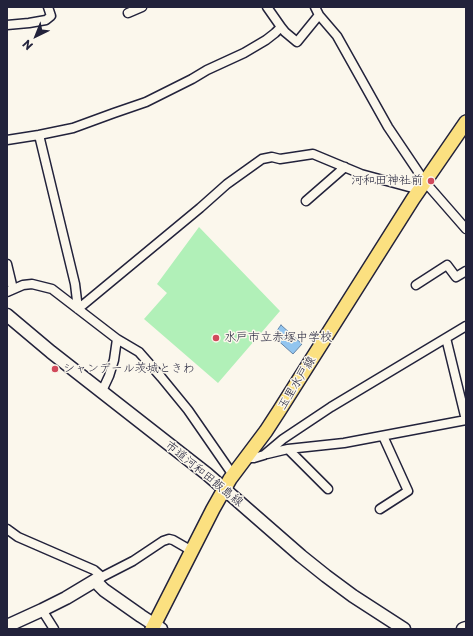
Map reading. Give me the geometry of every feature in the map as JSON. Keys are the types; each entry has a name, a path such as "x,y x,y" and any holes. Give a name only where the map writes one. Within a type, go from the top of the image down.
{"main road":[{"name":"玉里水戸線","path":"156,628 192,551 224,489 280,411 422,186 466,122"}],"street":[{"path":"7,25 29,24 46,20 51,16 48,7"},
{"path":"128,13 142,7"},
{"path":"267,7 285,32 297,42 319,15"},
{"path":"314,7 337,36 422,186 466,229"},
{"path":"7,140 73,128 146,102 207,70 244,53 266,40 281,27"},
{"path":"39,135 75,284 78,309"},
{"path":"78,309 227,184 262,159 272,157 280,159 313,154 362,174 422,186"},
{"path":"306,200 345,167"},
{"path":"7,264 10,291 23,285 32,284 52,289 117,339 139,352 188,410 233,475"},
{"path":"416,285 447,265 456,277 466,271"},
{"name":"市道河和田飯島線","path":"7,314 51,352 207,474 326,576 353,596 404,629"},
{"path":"264,455 283,439 331,407 466,326"},
{"path":"245,458 254,458 288,449 344,443 466,420 446,338"},
{"path":"102,391 114,360 117,339"},
{"path":"380,509 408,492 383,436"},
{"path":"288,449 328,489"},
{"path":"7,529 18,537 94,570 99,578 99,585 104,590 156,628"},
{"path":"7,626 66,598 99,578 133,561 163,541 169,539 173,540 192,551"},
{"path":"42,610 54,629"}],"green space":[{"path":"199,227 280,311 218,383 144,319 167,293 157,284"}],"water":[{"path":"281,325 302,344 293,354 273,336"}],"place":[{"name":"河和田神社前","path":"431,181"},
{"name":"水戸市立赤塚中学校","path":"216,338"},
{"name":"シャンデール茨城ときわ","path":"55,369"}]}
